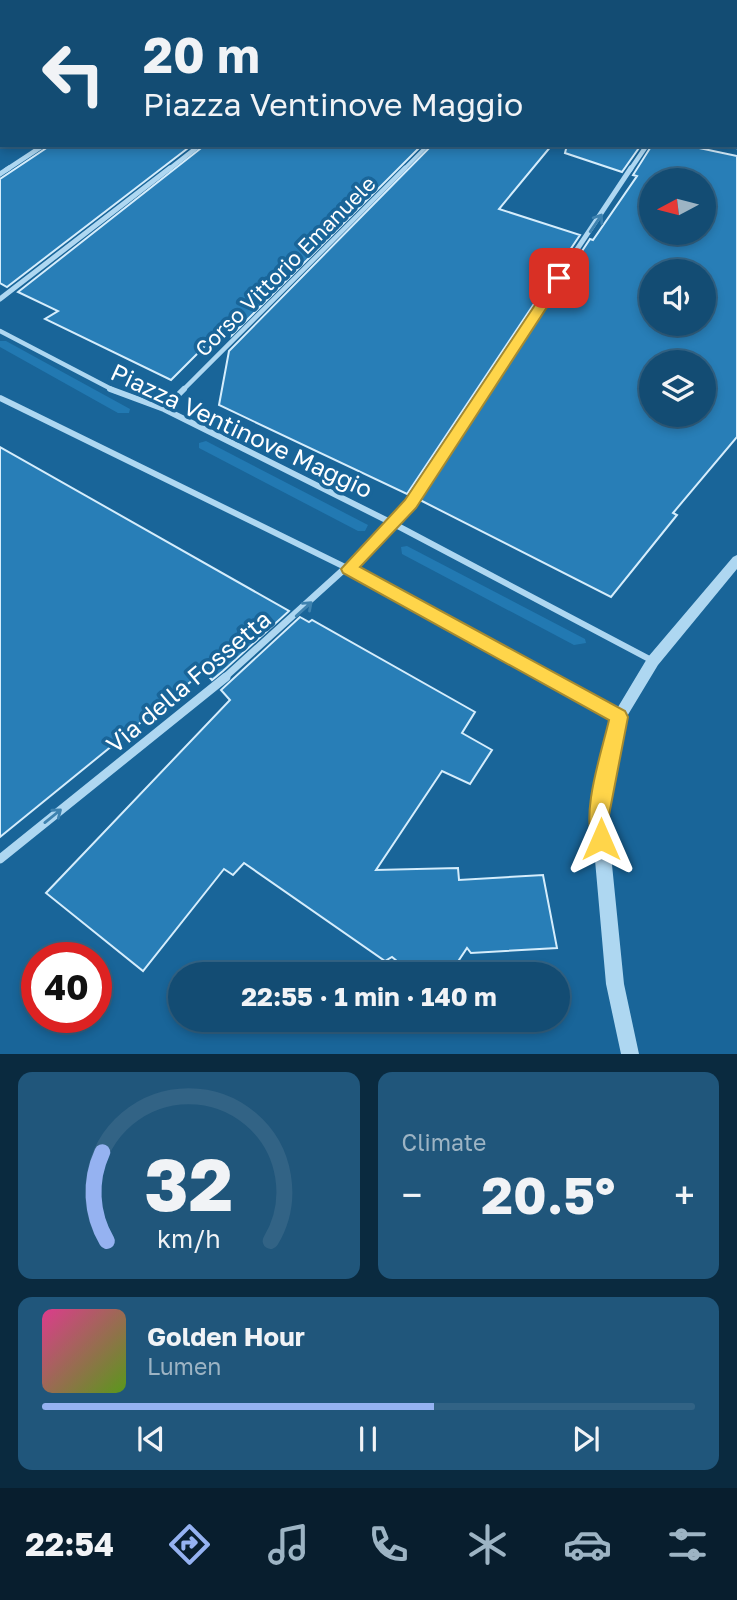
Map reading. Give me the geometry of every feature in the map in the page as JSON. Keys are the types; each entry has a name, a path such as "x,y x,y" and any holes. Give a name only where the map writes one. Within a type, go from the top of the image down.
{"street":[{"path":"0,174 41,147"},
{"path":"0,299 197,147"},
{"name":"Corso Vittorio Emanuele","path":"164,409 426,147"},
{"name":"Via della Fossetta","path":"0,859 248,659 349,569 394,524 646,147"},
{"path":"0,290 7,294"},
{"name":"Piazza Ventinove Maggio","path":"0,331 105,387 164,409 394,524 653,661"},
{"path":"0,398 349,569 619,717"},
{"path":"630,1054 615,984 598,815 619,717 653,661 737,559"}],"shaded area":[{"path":"0,341 6,341 130,409 129,413 118,413 0,347"},
{"path":"206,441 368,525 365,531 358,531 199,448 199,443"},
{"path":"407,546 585,639 586,643 574,645 402,554 401,547"}],"building":[{"path":"48,147 189,147 7,287 0,283 0,179"},
{"path":"202,147 420,147 232,335 235,316 171,380 45,319 58,311 18,292"},
{"path":"430,147 550,147 499,209 580,235 407,494 219,405 229,351"},
{"path":"566,147 640,147 622,172 565,153"},
{"path":"651,147 694,147 737,156 737,437 673,513 677,515 611,597 418,499 590,239 593,240 637,176 633,175"},
{"path":"0,447 289,611 212,680 204,671 0,837"},
{"path":"300,617 309,622 312,620 475,712 462,733 492,750 470,784 442,771 376,870 458,868 459,880 543,875 557,948 471,953 467,948 458,962 398,962 392,957 385,961 244,863 233,875 224,869 143,971 112,946 112,942 107,942 46,893 230,700 221,690"}],"route":[{"path":"559,278 410,504 349,569 619,717 598,815 601,839"}]}
